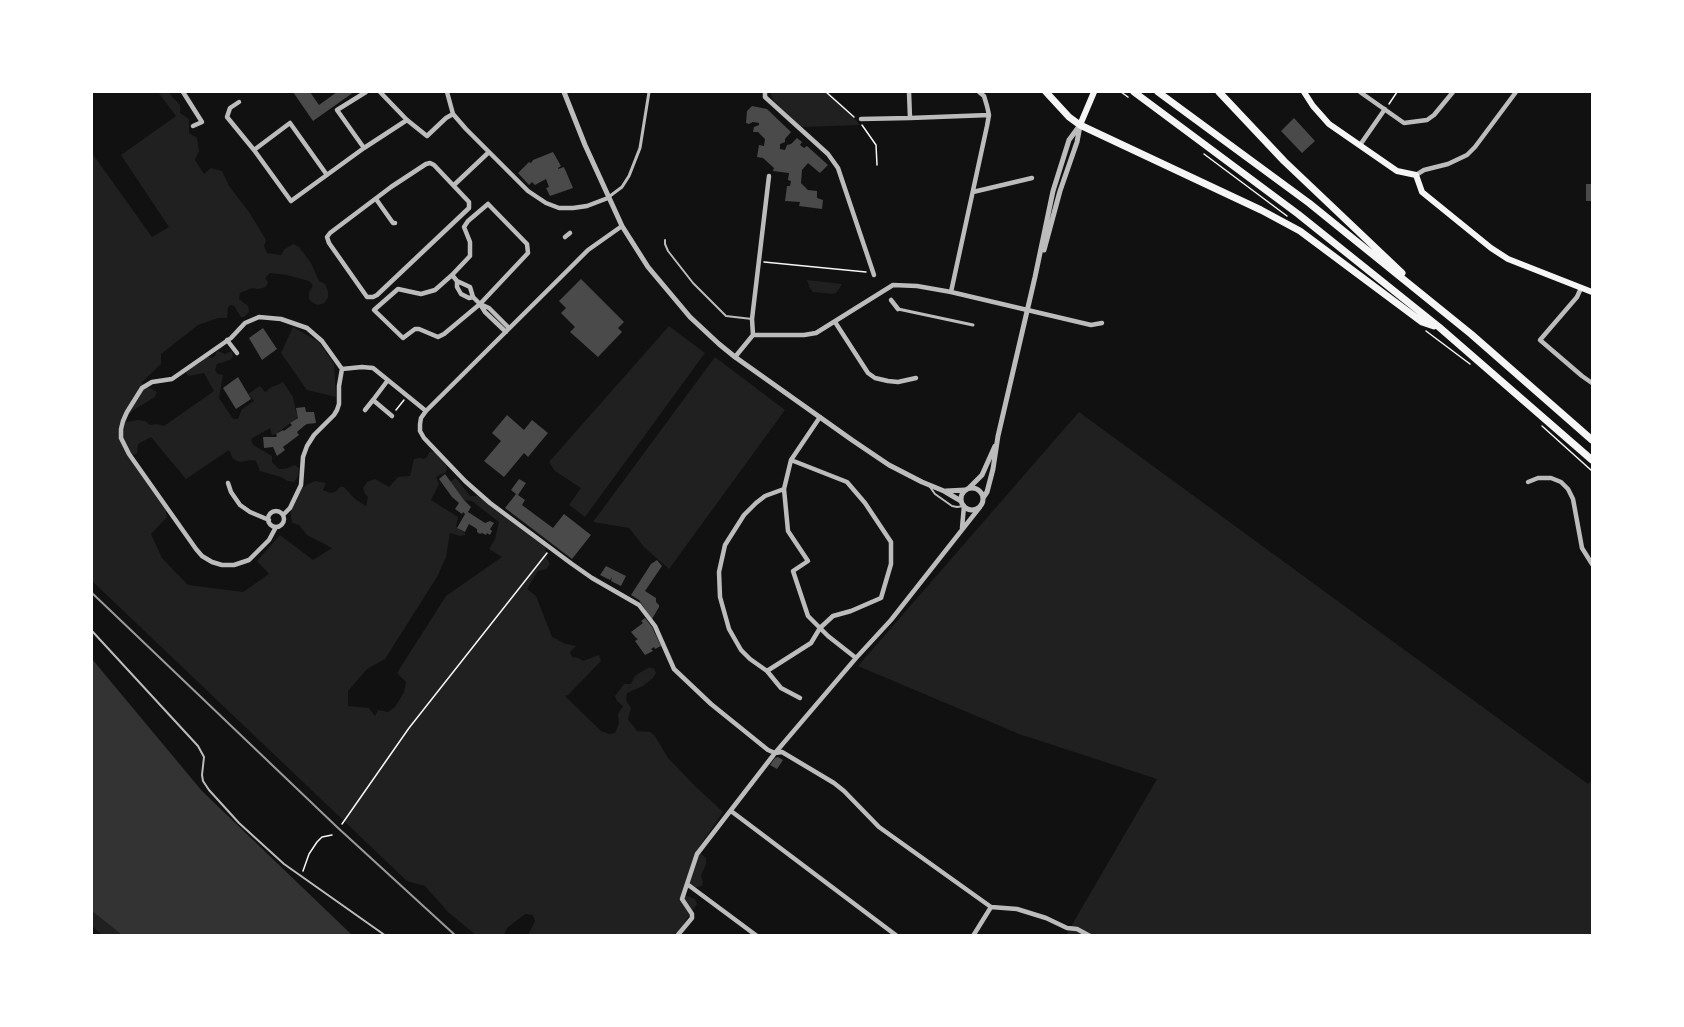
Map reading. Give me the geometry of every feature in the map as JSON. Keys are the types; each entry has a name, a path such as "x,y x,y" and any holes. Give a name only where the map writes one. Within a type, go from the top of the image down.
{"main road":[{"path":"1046,92 1069,117 1080,125 1251,205 1300,231 1422,322 1439,327"},
{"path":"1158,92 1309,203 1471,334 1591,437"},
{"path":"1219,92 1284,161 1427,298"},
{"path":"1304,92 1329,124 1397,171 1416,175 1422,192 1491,248 1508,259 1593,292"},
{"path":"1080,125 1093,94"},
{"path":"1132,95 1298,214 1439,327 1593,460"}],"street":[{"path":"183,92 202,122 193,126"},
{"path":"364,148 337,111 366,92"},
{"path":"380,92 406,120 427,136 453,114"},
{"path":"447,92 453,114 489,152 528,191 546,203 559,208 587,206 608,198 622,187 640,148 649,92"},
{"path":"564,92 622,226 648,267 702,328 735,357 889,465 944,490 972,510 980,507"},
{"path":"765,92 765,97 828,154 838,168 874,274"},
{"path":"909,92 910,118"},
{"path":"951,292 989,115 984,96 979,92"},
{"path":"1360,92 1404,123 1426,120 1434,116 1453,92"},
{"path":"1416,175 1467,155 1516,92"},
{"path":"239,102 230,108 227,117 291,201 406,120"},
{"path":"1360,145 1385,109"},
{"path":"861,119 989,115"},
{"path":"254,150 290,123 327,175"},
{"path":"677,936 692,918 692,914 682,899 697,854 775,753 891,620 980,507 993,469 1053,191 1069,140 1080,125"},
{"path":"454,185 489,152"},
{"path":"430,163 454,185 469,202 469,207 377,295 370,297 365,295 329,243 327,237 330,233 426,164 430,163"},
{"path":"735,357 753,335 752,319 769,176"},
{"path":"973,192 1032,177"},
{"path":"376,199 395,223"},
{"path":"488,204 512,230 527,244 528,253 480,304 444,334 438,337 415,328 402,338 374,310 398,289 421,294 435,290 452,275 470,256 470,242 464,226 488,204"},
{"path":"622,226 588,250 426,411 420,424 420,431 424,438 473,488 592,578 639,605 655,626 674,669 711,704 768,750 775,753 782,752 834,783 879,827 991,907 1017,909 1046,918 1067,928 1077,929 1089,936"},
{"path":"507,235 512,230"},
{"path":"514,258 519,262"},
{"path":"565,262 571,267"},
{"path":"452,275 457,281 470,287 473,297 485,312 508,330"},
{"path":"457,281 461,294 469,298 473,297"},
{"path":"753,335 816,333 893,285 917,286 951,292 1090,325 1102,323"},
{"path":"1581,288 1577,297 1540,340 1593,383"},
{"path":"891,300 898,309 973,326"},
{"path":"259,317 281,319 307,328 330,350 342,369 337,410 307,446 303,457 301,485 284,515 284,523 276,527 269,540 255,555 240,564 222,565 202,555 129,454 121,438 121,429 127,412 142,388 152,382 172,379 227,340 238,328 259,317"},
{"path":"835,322 868,373 875,378 898,382 916,378"},
{"path":"227,340 237,352"},
{"path":"342,369 368,367 373,369 426,411"},
{"path":"365,410 388,380"},
{"path":"436,391 442,396"},
{"path":"372,400 392,416"},
{"path":"820,417 791,460 784,489 788,531 808,561 793,571 808,616 828,636 856,658"},
{"path":"962,528 962,495 982,476 999,436"},
{"path":"767,671 811,643 820,628 833,616 881,598 891,564 891,542 865,503 847,482 791,460"},
{"path":"1528,482 1538,478 1551,478 1561,482 1568,489 1573,500 1582,548 1593,564"},
{"path":"228,483 240,505 268,520 276,527"},
{"path":"784,489 765,496 756,503 744,515 725,545 719,572 720,597 729,629 741,650 767,671 781,688 800,698"},
{"path":"944,490 978,489 983,498"},
{"path":"268,520 273,512 277,511 284,515"},
{"path":"731,811 897,936"},
{"path":"687,884 757,936"},
{"path":"973,936 991,907"}],"lane":[{"path":"665,240 668,251 693,283 726,316 752,319"},
{"path":"928,484 935,494 952,506 957,507 963,504"},
{"path":"92,631 198,746 204,757 203,781 247,831 284,864 386,936"}],"path":[{"path":"826,92 865,128 876,145 877,165"},
{"path":"1121,92 1132,95"},
{"path":"1385,109 1397,92"},
{"path":"1204,154 1288,216"},
{"path":"758,262 874,274"},
{"path":"1420,326 1475,368"},
{"path":"392,416 408,396"},
{"path":"1539,424 1593,471"},
{"path":"342,824 410,728 551,548"},
{"path":"302,875 309,854 317,842 322,837 332,835"}],"shaded area":[{"path":"158,92 168,92 180,105 180,113 189,119 189,133 197,138 199,151 195,160 204,174 211,168 222,171 229,186 249,212 266,240 264,246 267,253 281,255 293,244 299,247 311,263 319,281 325,284 328,291 328,298 324,303 318,305 309,299 313,285 309,281 270,273 265,278 268,282 266,287 252,288 240,293 239,299 248,306 249,312 244,317 241,317 231,305 228,307 227,318 218,318 198,325 161,354 161,364 141,383 157,392 155,397 132,411 126,418 127,422 138,420 150,425 164,426 214,391 204,373 189,376 186,373 187,368 199,364 206,356 212,358 218,351 225,354 232,351 233,357 217,364 215,370 218,374 223,375 219,398 233,419 238,419 242,409 254,401 248,394 260,386 265,392 283,382 293,397 298,417 276,434 272,435 270,428 251,439 253,445 272,456 272,462 279,469 295,465 299,468 294,482 260,471 256,461 240,462 233,459 229,450 186,479 151,437 138,444 137,453 131,457 165,506 167,517 151,534 162,558 188,585 243,592 269,574 257,561 280,535 313,560 332,548 307,535 299,525 292,523 291,505 300,490 308,484 315,481 326,483 323,490 330,493 344,487 355,499 366,506 368,497 363,488 367,482 375,479 389,487 398,477 410,476 414,459 424,459 430,451 441,455 447,468 446,472 436,477 439,484 431,500 458,517 456,527 465,535 450,533 446,557 437,577 385,659 367,669 348,691 348,706 369,708 375,716 378,710 388,712 395,707 404,692 406,682 397,673 446,596 502,557 489,549 495,539 499,522 472,501 464,500 449,482 456,478 470,496 481,496 545,545 550,564 546,569 538,571 527,589 536,596 552,637 576,646 570,652 572,657 583,661 599,655 601,661 565,696 601,731 609,734 615,733 619,723 618,714 623,706 615,696 624,684 631,684 635,676 650,667 654,669 656,673 653,678 643,686 627,693 626,700 631,708 628,719 637,731 650,732 655,736 668,758 723,812 697,850 706,858 701,876 703,882 702,886 684,890 684,895 695,899 697,904 676,935 528,935 535,921 533,915 525,914 507,928 504,935 476,935 448,912 425,886 407,881 92,581 92,153 152,237 169,227 121,155 176,116"},
{"path":"770,92 828,92 860,125 802,127 774,101"},
{"path":"807,280 842,284 833,294 813,292"},
{"path":"669,326 705,353 585,517 569,505 581,488 555,471 549,462"},
{"path":"293,327 319,342 334,364 336,397 307,390 281,353"},
{"path":"715,357 785,410 669,569 644,547 629,528 593,522"},
{"path":"1079,412 1588,784 1592,780 1592,935 1066,935 1157,779 1019,734 858,666"},
{"path":"92,659 202,791 352,935 122,935 92,911"},
{"path":"92,911 122,935 102,935 92,926"}],"building":[{"path":"293,92 310,92 319,105 337,92 354,92 313,121"},
{"path":"752,106 767,109 791,132 785,142 780,144 780,149 785,150 787,145 797,138 802,142 800,145 804,148 807,146 828,165 820,173 808,163 802,170 801,183 808,190 817,191 817,198 823,200 822,209 799,206 800,202 785,201 787,186 790,186 791,181 788,180 789,173 773,171 774,168 763,158 757,157 759,145 764,146 765,139 758,132 753,132 754,127 759,123 746,123 747,111"},
{"path":"1294,118 1315,141 1302,153 1281,131"},
{"path":"553,152 561,166 558,169 564,167 573,188 550,196 546,188 549,187 546,179 535,185 532,182 529,185 518,173 529,162"},
{"path":"1586,184 1592,184 1592,201 1586,201"},
{"path":"581,279 624,322 618,328 622,332 598,357 570,332 575,327 561,313 566,308 559,301"},
{"path":"263,328 277,349 262,360 249,338"},
{"path":"238,377 251,399 236,409 223,388"},
{"path":"305,407 306,412 314,412 316,423 304,426 297,432 299,435 283,447 285,450 277,456 273,447 264,448 263,437 276,437 276,434 284,431 298,418 296,408"},
{"path":"507,415 524,430 532,420 548,433 528,457 524,453 504,477 484,461 501,441 492,433"},
{"path":"445,474 471,507 468,512 485,523 490,521 494,523 490,529 492,531 490,535 480,534 469,524 465,532 457,528 465,514 455,509 459,503 439,479"},
{"path":"519,479 526,483 518,495 525,500 522,505 553,528 564,514 591,535 572,559 505,508 516,494 511,490"},
{"path":"657,560 662,566 645,591 656,598 659,605 652,619 639,600 631,595 651,564"},
{"path":"606,566 626,576 621,586 611,581 612,577 610,580 600,575"},
{"path":"645,618 661,646 655,649 654,647 651,649 653,651 645,655 635,641 638,639 631,632 643,623 641,621"},
{"path":"778,757 783,760 777,769 770,765"}],"railway":[{"path":"92,593 337,827 456,936"}]}
